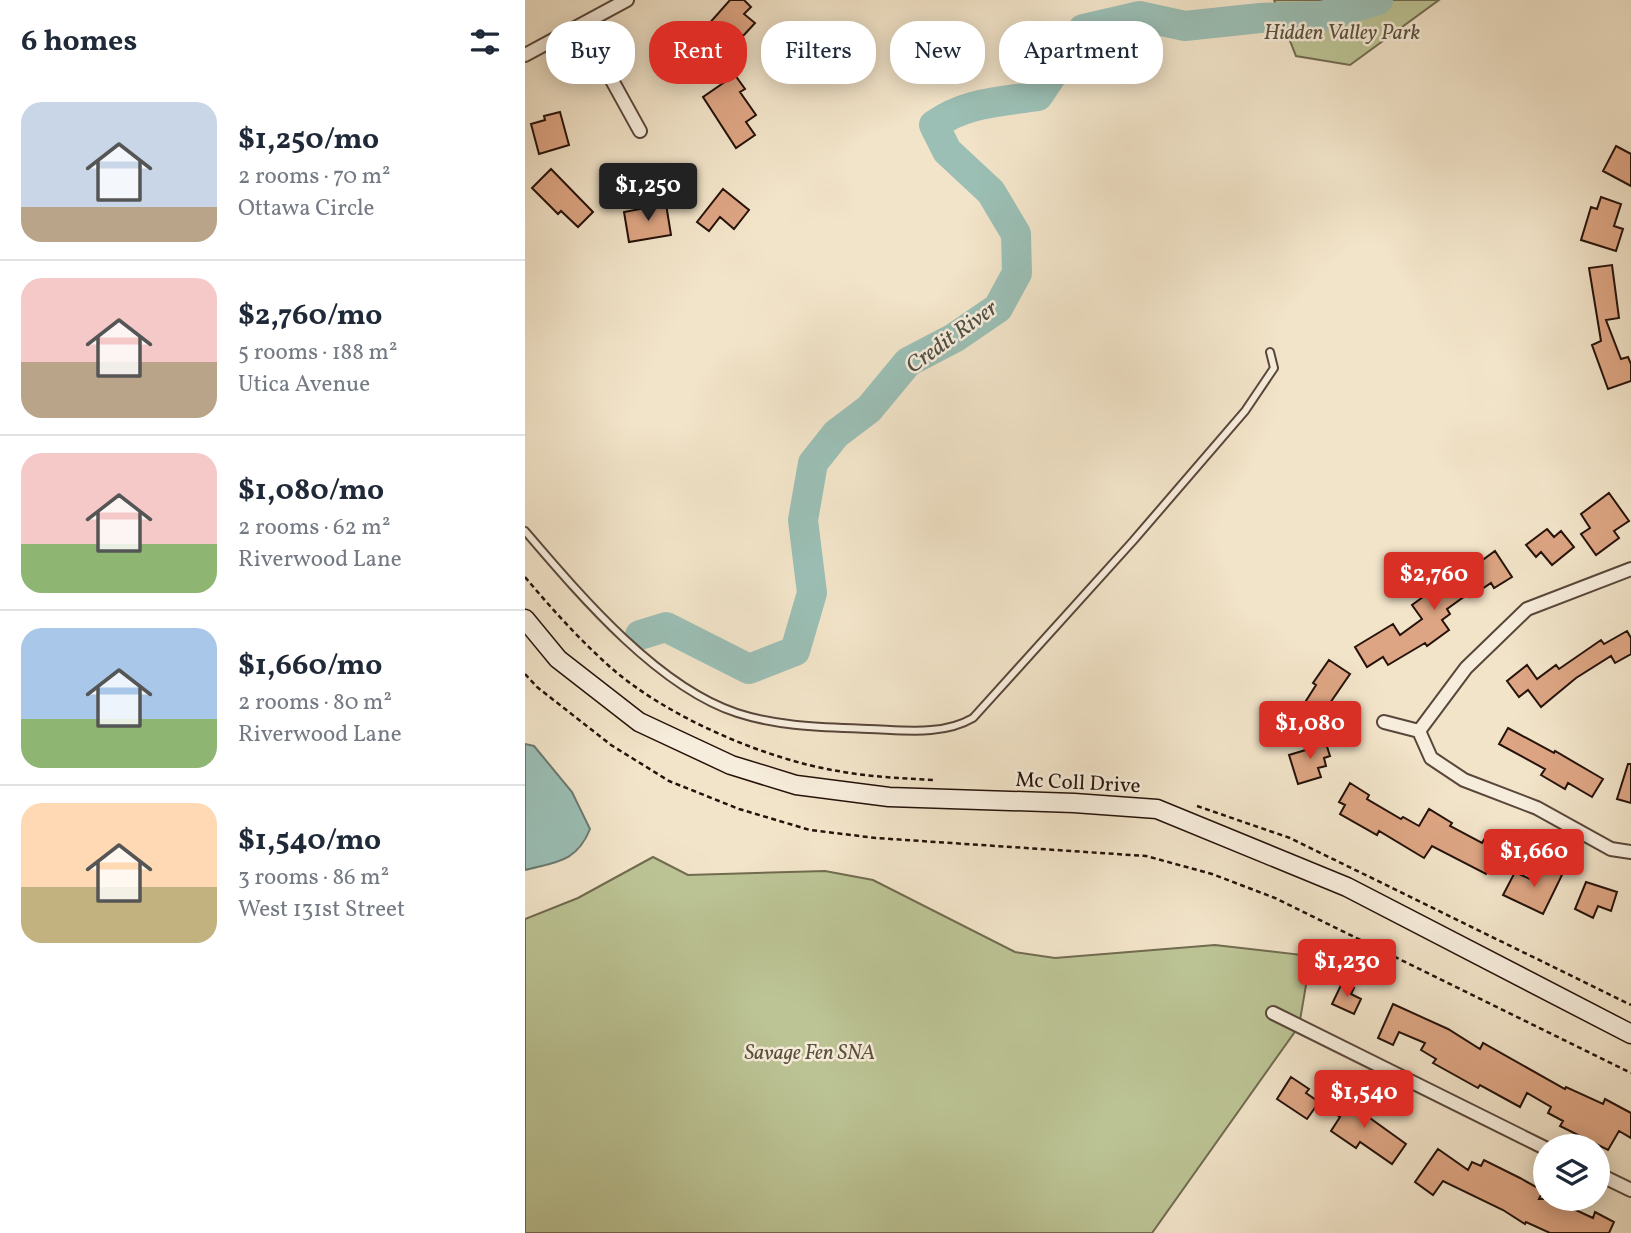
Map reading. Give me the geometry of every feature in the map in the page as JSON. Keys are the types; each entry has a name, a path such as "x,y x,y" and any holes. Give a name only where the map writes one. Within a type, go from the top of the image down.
{"main road":[{"name":"Mc Coll Drive","path":"525,619 558,659 639,722 731,765 796,785 889,797 1075,803 1157,809 1346,887 1631,1034"}],"street":[{"path":"591,21 627,0"},
{"path":"525,55 546,44"},
{"path":"614,84 640,131"},
{"path":"1419,731 1466,668 1527,609 1631,569"},
{"path":"1384,722 1419,731"},
{"path":"1419,731 1431,758 1464,780 1537,808 1611,849 1631,852"},
{"path":"1273,1013 1533,1142"},
{"path":"1610,1180 1631,1190"}],"lane":[{"path":"525,531 618,633 680,685 707,700 736,713 809,727 920,731 959,726 973,718 1133,541 1245,411 1274,368 1271,352"}],"path":[{"path":"525,674 537,687 611,745 669,781 739,809 810,830 876,838 1146,856 1212,874 1275,898 1631,1073"}],"green space":[{"name":"Hidden Valley Park","path":"1274,0 1439,0 1350,65 1296,56"},
{"name":"Savage Fen SNA","path":"653,857 688,875 825,871 873,880 1015,952 1055,958 1215,945 1311,956 1299,1026 1152,1233 525,1233 525,919 578,898"}],"water":[{"path":"525,744 534,746 572,792 590,829 585,840 572,854 556,862 525,870"}],"building":[{"path":"730,0 744,0 751,7 744,14 755,23 747,32 747,21 711,21"},
{"path":"722,84 741,84 745,89 740,92 756,115 746,122 755,135 736,148 703,97"},
{"path":"560,112 569,145 539,154 531,124 545,120 544,116"},
{"path":"1616,146 1631,154 1631,186 1603,171"},
{"path":"551,169 593,212 578,227 561,211 558,214 532,188"},
{"path":"723,189 749,210 734,229 720,217 709,231 697,222"},
{"path":"1601,197 1621,204 1614,226 1623,229 1616,251 1581,240 1591,207 1597,209"},
{"path":"666,204 671,235 629,242 624,212"},
{"path":"1612,265 1619,318 1606,320 1621,359 1628,357 1631,364 1631,381 1608,389 1592,345 1601,341 1589,268"},
{"path":"1609,493 1629,521 1614,531 1619,538 1596,555 1581,534 1590,528 1581,514"},
{"path":"1547,529 1554,537 1561,531 1574,547 1552,565 1541,552 1536,557 1526,545"},
{"path":"1495,551 1512,577 1494,588 1491,583 1470,597 1468,594 1447,609 1450,614 1442,620 1449,630 1427,646 1425,643 1388,665 1383,657 1367,667 1355,647 1393,624 1400,635 1422,619 1412,605 1474,560 1477,564"},
{"path":"1627,631 1631,638 1631,654 1615,663 1611,656 1576,678 1541,707 1528,690 1519,697 1507,681 1527,665 1537,679 1556,665 1559,669 1601,640 1604,644"},
{"path":"1329,660 1350,674 1321,716 1304,704 1316,685 1313,683"},
{"path":"1508,728 1603,779 1592,797 1568,783 1565,789 1541,775 1545,769 1499,744"},
{"path":"1324,737 1330,756 1324,758 1326,766 1318,768 1321,777 1298,784 1289,755 1309,749 1307,742"},
{"path":"1628,764 1631,764 1631,803 1617,799"},
{"path":"1350,783 1369,795 1367,799 1401,819 1403,817 1419,826 1429,809 1452,823 1450,826 1482,843 1485,838 1510,852 1502,868 1492,863 1486,874 1432,846 1424,858 1379,831 1377,835 1340,814 1345,805 1339,802"},
{"path":"1540,864 1562,875 1543,914 1503,895 1515,872 1532,880"},
{"path":"1586,882 1617,892 1611,911 1598,906 1593,918 1575,909"},
{"path":"1342,983 1354,988 1351,994 1361,999 1354,1014 1332,1004"},
{"path":"1393,1004 1448,1029 1480,1049 1483,1043 1565,1089 1566,1087 1603,1104 1605,1099 1631,1113 1631,1138 1619,1131 1610,1147 1610,1134 1576,1134 1560,1126 1563,1121 1548,1113 1551,1107 1527,1093 1520,1107 1433,1063 1436,1059 1421,1050 1425,1043 1399,1032 1393,1045 1378,1038"},
{"path":"1291,1077 1309,1089 1306,1093 1319,1102 1307,1119 1277,1099"},
{"path":"1343,1093 1366,1109 1363,1113 1406,1144 1392,1164 1360,1142 1356,1148 1331,1131 1340,1117 1331,1111"},
{"path":"1438,1149 1468,1170 1472,1162 1481,1166 1484,1160 1533,1185 1533,1211 1578,1211 1593,1218 1595,1212 1614,1222 1609,1233 1550,1233 1526,1222 1525,1224 1503,1210 1443,1181 1433,1195 1415,1182"}],"waterway":[{"name":"Credit River","path":"640,635 666,627 749,669 795,651 812,593 803,520 813,463 836,434 869,409 908,362 954,338 998,308 1017,273 1016,234 991,192 947,151 934,125 971,107 1038,96 1083,29 1139,16 1185,26 1260,18 1322,16 1378,0"}]}
